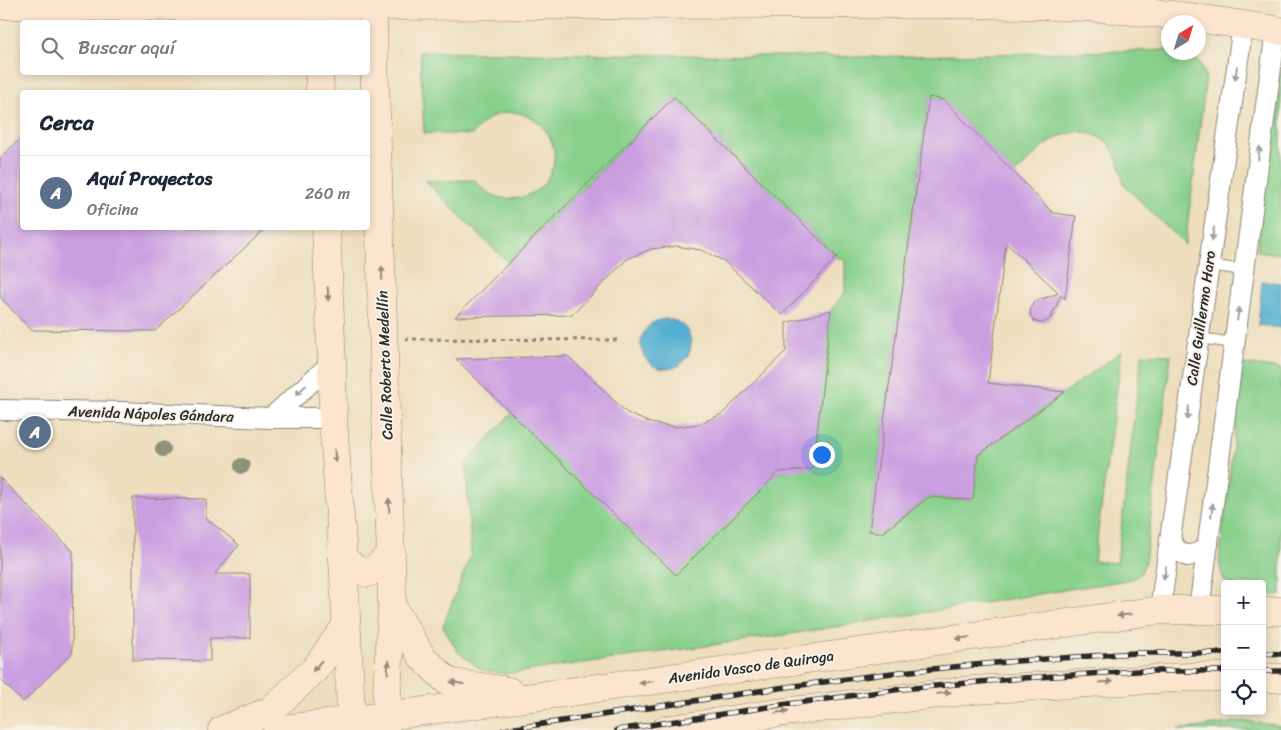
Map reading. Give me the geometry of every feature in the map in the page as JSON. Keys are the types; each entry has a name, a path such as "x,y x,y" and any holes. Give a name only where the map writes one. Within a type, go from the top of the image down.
{"main road":[{"path":"0,5 317,10 372,3 1054,6 1133,11 1279,31"},
{"name":"Calle Roberto Medellín","path":"372,3 392,606 385,723"},
{"path":"320,75 320,90"},
{"path":"326,230 333,418 343,558 351,725"},
{"path":"343,558 355,569 368,573 380,565 391,552"},
{"path":"392,606 422,658 448,682 540,696"},
{"name":"Avenida Vasco de Quiroga","path":"277,730 385,723 540,696 1160,610 1212,610"},
{"path":"1266,611 1281,611"},
{"path":"222,730 270,711 316,668 346,626"},
{"path":"665,730 784,712 973,690 1221,677"},
{"path":"1266,678 1281,678"}],"street":[{"name":"Calle Guillermo Haro","path":"1160,610 1243,25"},
{"path":"1212,610 1208,545 1244,270 1279,31"},
{"path":"271,418 332,363"},
{"name":"Avenida Nápoles Gándara","path":"0,410 333,418"},
{"path":"1170,540 1177,550 1187,556 1198,553 1208,545"}],"lane":[{"path":"1209,265 1244,270"},
{"path":"1199,338 1234,343"}],"path":[{"path":"384,339 619,340"}],"green space":[{"path":"1161,50 1161,60 1198,60 1202,66 1206,78 1185,245 1124,185 1119,163 1109,143 1095,135 1078,131 1060,136 1043,147 1015,174 944,100 929,97 869,531 883,533 929,497 972,500 978,455 1122,351 1094,561 1117,563 1142,354 1171,355 1145,562 1141,573 1133,579 784,635 505,674 482,670 458,652 443,626 471,554 466,463 512,413 778,473 788,471 831,310 845,292 845,260 837,257 674,97 508,263 425,181 475,180 481,187 493,195 501,198 518,198 534,192 547,180 554,162 552,143 543,127 536,121 527,116 511,112 498,114 486,120 472,135 424,133 420,52 867,57"},
{"path":"1281,70 1281,254 1257,251 1279,73"},
{"path":"1243,364 1281,369 1281,595 1266,594 1266,580 1224,580 1219,561"},
{"path":"1244,721 1281,726 1281,730 1178,730"}],"water":[{"path":"1262,281 1281,283 1281,328 1258,325"},
{"path":"666,319 684,326 691,344 684,362 666,369 648,362 641,344 648,326"}],"building":[{"path":"674,97 837,257 782,315 724,261 701,250 676,246 651,249 627,259 572,315 455,317"},
{"path":"929,97 944,100 1053,213 1076,216 1065,299 1061,295 1051,318 1045,322 1034,321 1030,315 1031,307 1035,301 1059,293 1006,243 988,383 1065,392 978,455 973,500 929,497 882,533 869,531"},
{"path":"20,139 20,230 264,230 155,331 31,330 0,297 0,158"},
{"path":"831,310 813,469 779,472 676,575 456,359 568,356 627,413 650,423 675,427 699,424 722,414 786,351 786,323"},
{"path":"0,478 73,551 72,653 23,702 0,679"},
{"path":"133,498 206,499 206,518 239,545 215,574 250,574 250,638 210,638 210,661 133,660"}],"railway":[{"path":"503,730 779,688 900,672 1017,661 1135,653 1221,653"},
{"path":"1266,653 1281,654"},
{"path":"617,730 902,689 1023,678 1138,671 1221,671"},
{"path":"1266,671 1281,671"}],"place":[{"name":"Aquí Proyectos","path":"35,432"}]}
